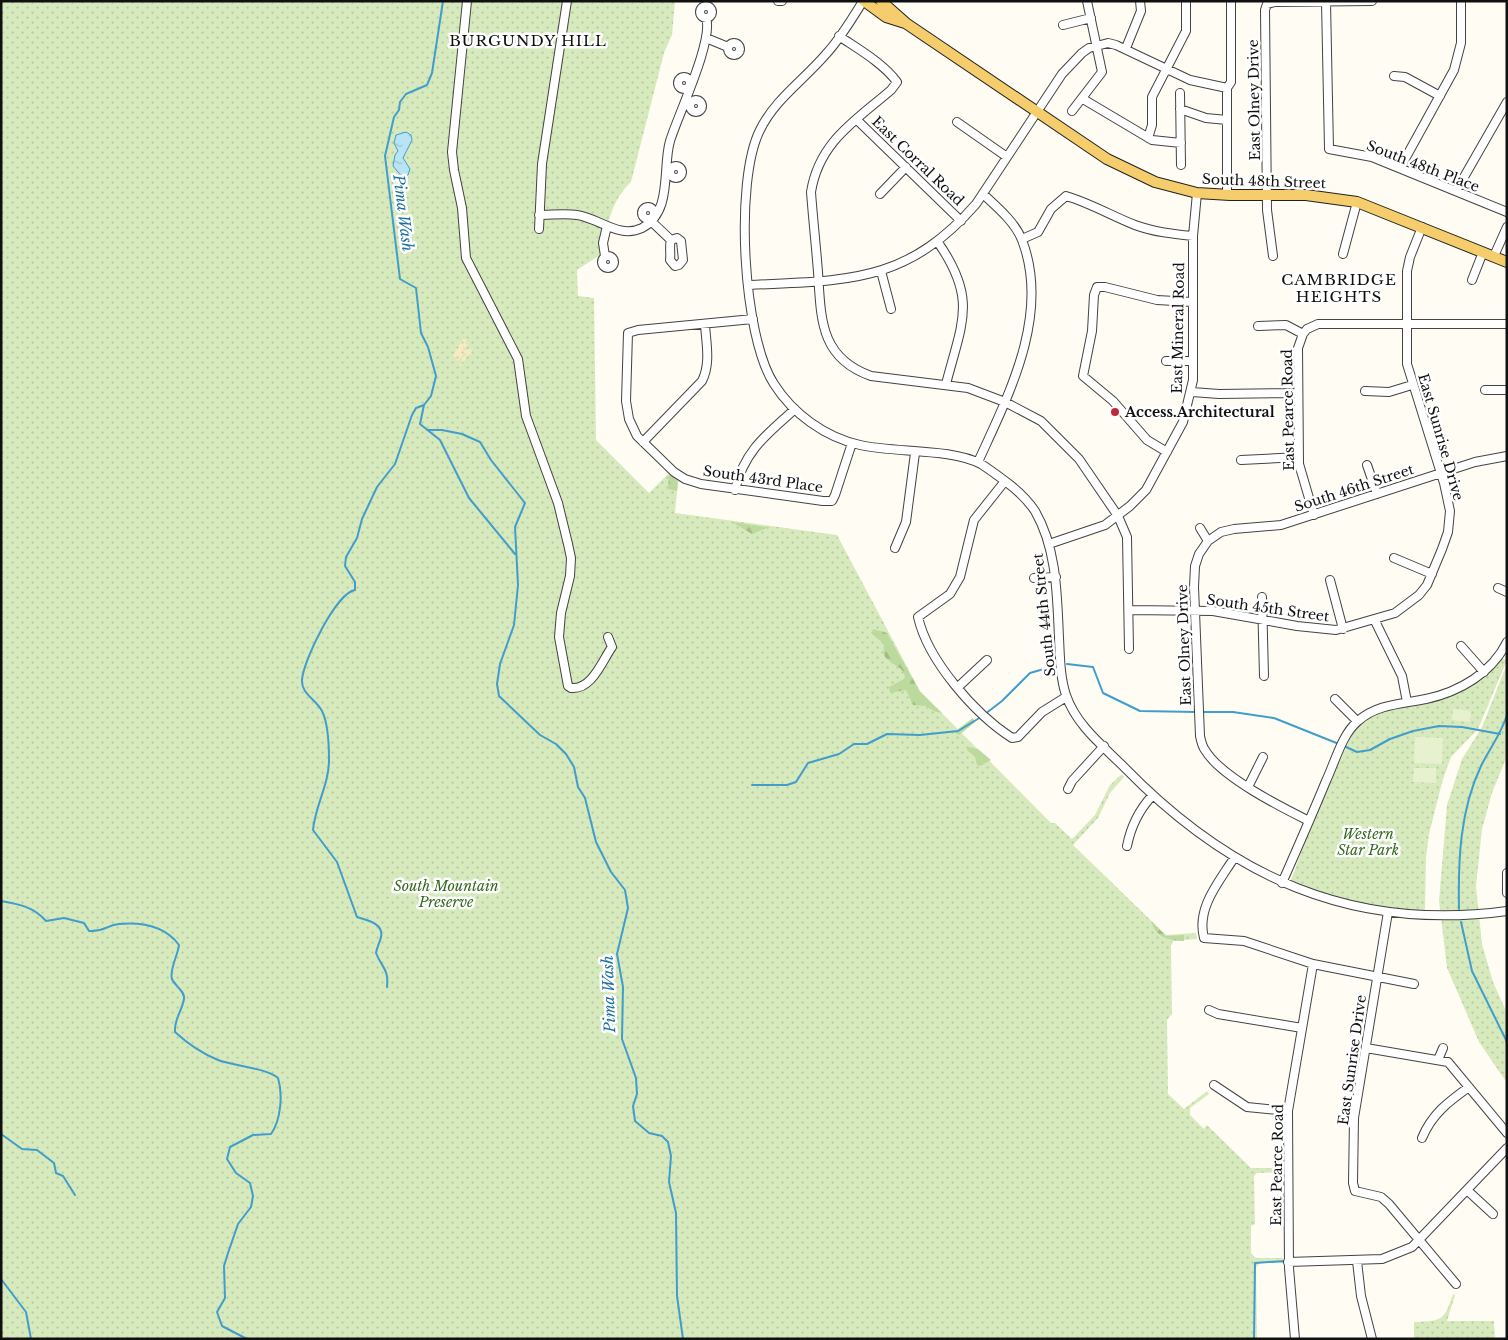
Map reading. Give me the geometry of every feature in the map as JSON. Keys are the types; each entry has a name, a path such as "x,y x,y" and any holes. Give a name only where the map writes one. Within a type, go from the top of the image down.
{"main road":[{"name":"South 48th Street","path":"864,1 886,17 907,24"},
{"name":"South 48th Street","path":"881,1 907,24 1037,112 1122,168 1155,182 1197,193 1326,196 1357,202 1507,262"}],"street":[{"path":"467,1 452,152 462,208 464,251 472,272 518,359 526,416 553,488 568,544 571,558 570,576 561,613 559,637 568,686 571,688 585,685 591,679 612,647 608,637"},
{"path":"539,229 542,164 567,1"},
{"name":"South 44th Street","path":"864,1 828,53 782,98 760,130 747,172 745,239 753,319 758,350 764,367 774,384 795,409 815,426 852,443 915,453 944,455 978,462 1019,492 1034,511 1049,544 1056,577 1060,666 1066,696 1083,726 1152,796 1191,830 1234,858 1282,882 1345,904 1388,912 1450,916 1507,911"},
{"path":"1072,111 1102,72 1087,1"},
{"path":"1126,48 1141,12 1140,1"},
{"path":"1148,138 1152,125 1152,97 1186,31 1186,1"},
{"path":"1227,195 1227,88 1231,82 1231,1"},
{"path":"1326,2 1372,1"},
{"path":"1400,168 1440,96 1459,56 1461,1"},
{"name":"East Olney Drive","path":"1273,256 1267,195 1265,10 1267,4 1275,2 1326,2"},
{"name":"South 48th Place","path":"1326,2 1329,149 1372,157 1507,212"},
{"path":"539,214 577,215 607,226 629,231 642,228 652,219 662,204 669,143 687,102 690,85 706,38 706,18 702,17 699,11 705,3"},
{"path":"1063,25 1091,18"},
{"path":"839,36 866,54 892,75 897,82 823,155 813,180 811,192 821,319 831,345 842,360 857,371 871,376 968,388 1005,402 1041,421 1079,459 1118,516 1127,537 1129,648"},
{"path":"706,38 728,47"},
{"path":"750,285 848,280 881,271 908,260 937,241 961,221 983,194 1062,74 1082,53 1097,45 1108,43 1126,48 1166,69 1201,84 1227,88"},
{"path":"1394,76 1405,77 1440,96"},
{"path":"1180,93 1181,165"},
{"path":"1083,98 1148,138 1159,143 1181,143"},
{"path":"1456,191 1507,102"},
{"path":"1180,110 1206,118 1227,120"},
{"name":"East Corral Road","path":"857,120 961,221"},
{"path":"957,122 1007,157"},
{"path":"880,194 906,167"},
{"name":"East Mineral Road","path":"1049,544 1091,531 1118,516 1146,490 1184,422 1192,392 1192,236 1197,193"},
{"path":"978,462 1005,402 1021,359 1031,300 1029,268 1022,239 1004,213 983,194"},
{"path":"1022,239 1038,232 1051,209 1066,196 1080,200 1136,225 1167,234 1192,236"},
{"path":"1343,254 1357,202"},
{"path":"652,219 671,240"},
{"path":"605,256 603,242 607,226"},
{"path":"1494,256 1507,227"},
{"name":"East Sunrise Drive","path":"1343,629 1395,613 1419,595 1432,574 1448,532 1450,511 1407,364 1408,271 1410,257 1422,228"},
{"path":"937,241 953,263 963,290 963,319 946,384"},
{"path":"1472,280 1483,252"},
{"path":"881,271 892,309"},
{"path":"1167,452 1147,440 1113,401 1083,376 1092,331 1094,295 1097,287 1105,287 1157,300 1192,302"},
{"path":"643,442 702,381 706,374 708,359 705,324 753,319"},
{"name":"South 43rd Place","path":"705,324 638,330 628,333 627,411 637,436 685,479 735,490 832,501 852,443"},
{"path":"1258,326 1286,326 1303,334 1307,328 1318,324 1507,324"},
{"name":"East Pearce Road","path":"1303,334 1298,348 1299,456 1301,477 1314,514"},
{"path":"1166,361 1193,361"},
{"path":"1365,391 1389,392 1412,385"},
{"path":"1484,390 1507,390"},
{"path":"1192,392 1219,394 1298,393"},
{"path":"735,490 747,457 768,432 795,409"},
{"path":"895,548 906,522 915,453"},
{"path":"1241,460 1299,456"},
{"name":"South 46th Street","path":"1208,541 1221,532 1281,525 1492,457 1507,456"},
{"path":"1367,465 1377,494"},
{"path":"1005,481 974,520 960,577 950,594 918,617 920,627 941,666 958,687 986,717 1012,738 1018,737 1042,712 1066,696"},
{"path":"1200,528 1208,541"},
{"name":"East Olney Drive","path":"1208,541 1199,554 1195,566 1200,736 1205,750 1213,760 1248,787"},
{"path":"1394,558 1432,574"},
{"path":"1034,578 1056,577"},
{"path":"1330,580 1343,629"},
{"path":"1498,588 1507,592"},
{"path":"1262,597 1264,676"},
{"name":"South 45th Street","path":"1129,610 1212,611 1321,630 1343,629"},
{"path":"1375,620 1402,676 1407,702"},
{"path":"1282,882 1342,745 1357,722 1381,708 1452,691 1484,672 1502,651 1507,642"},
{"path":"1461,646 1484,672"},
{"path":"958,687 987,660"},
{"path":"1335,698 1357,722"},
{"path":"1068,789 1072,781 1104,746"},
{"path":"1263,757 1248,787 1265,799 1309,822"},
{"path":"1127,846 1134,821 1152,796"},
{"path":"1234,858 1205,904 1202,924 1204,938 1244,941 1313,964 1414,984"},
{"path":"1507,873 1507,893"},
{"name":"East Sunrise Drive","path":"1388,912 1354,1118 1353,1183 1355,1191 1381,1197 1389,1204 1456,1284"},
{"name":"East Pearce Road","path":"1295,1339 1288,1262 1288,1111 1313,964"},
{"path":"1209,1010 1218,1014 1302,1028"},
{"path":"1366,1048 1448,1062 1507,1133"},
{"path":"1438,1060 1443,1048"},
{"path":"1214,1085 1247,1107 1288,1111"},
{"path":"1422,1138 1431,1119 1440,1109 1469,1087"},
{"path":"1288,1262 1357,1261 1382,1259 1396,1254 1420,1241 1507,1148"},
{"path":"1468,1191 1493,1214"},
{"path":"1357,1261 1360,1296 1372,1339"}],"green space":[{"name":"South Mountain Preserve","path":"1,1 675,1 672,35 664,53 631,182 614,206 608,224 603,253 577,270 578,296 594,298 596,440 649,493 668,474 678,482 675,513 837,535 920,691 1051,823 1055,823 1072,839 1095,815 1110,785 1122,774 1124,777 1110,793 1098,818 1073,845 1166,935 1196,933 1197,939 1173,941 1171,946 1172,1014 1167,1020 1168,1094 1184,1109 1207,1091 1209,1094 1190,1108 1190,1115 1204,1129 1207,1125 1251,1168 1282,1168 1282,1172 1257,1173 1254,1176 1255,1224 1251,1226 1251,1253 1256,1258 1283,1258 1283,1263 1260,1263 1256,1267 1257,1339 1,1339"},
{"path":"669,474 678,481 677,491 668,489"},
{"path":"732,522 765,527 770,527 752,534"},
{"path":"873,629 887,633 920,692 942,713 925,706 913,705 906,690 890,693 889,687 904,679 905,676 900,668 885,657 883,643 872,634"},
{"name":"Western Star Park","path":"1500,658 1507,660 1478,729 1451,757 1443,779 1429,834 1426,858 1425,911 1356,902 1323,893 1291,880 1312,823 1345,747 1359,724 1382,711 1455,694 1480,679"},
{"path":"1507,664 1507,756 1492,793 1482,829 1476,886 1482,944 1493,982 1507,1013 1507,1083 1479,1042 1447,968 1439,901 1447,805 1462,759 1482,727"},
{"path":"1453,709 1471,711 1470,722 1452,720"},
{"path":"973,718 975,722 959,735 954,732"},
{"path":"1415,737 1443,738 1442,764 1414,763"},
{"path":"969,747 978,749 991,760 980,766 977,765 975,757 967,750"},
{"path":"1414,768 1436,768 1436,783 1413,782"},
{"path":"1152,922 1166,936 1184,935 1184,941 1169,939 1160,935 1153,927"},
{"path":"1453,1294 1455,1295 1447,1321 1494,1321 1495,1339 1414,1339 1414,1322 1431,1321 1441,1318 1447,1310"}],"sand":[{"path":"463,339 467,339 465,343 468,346 466,348 463,346 463,351 471,349 473,353 468,355 460,367 462,358 467,354 464,353 458,361 456,359 461,351 456,358 453,356"}],"water":[{"path":"406,132 411,135 412,140 403,158 410,169 408,175 403,178 393,166 395,155 398,151 394,143 396,135"}],"waterway":[{"name":"Pima Wash","path":"443,1 432,73 427,85 406,94 400,102 399,110 394,117 385,156 400,279 416,288 421,333 428,347 436,376 431,396 424,405 420,424 440,440 469,498 515,554"},
{"path":"387,987 386,972 376,953 381,937 380,928 374,923 357,917 337,862 313,830 328,769 328,742 326,722 322,711 306,693 302,680 314,644 330,615 347,594 355,590 355,582 345,566 346,557 357,538 362,519 377,487 395,464 412,415 416,408 424,405"},
{"name":"Pima Wash","path":"427,430 442,430 462,434 480,442 491,460 525,503 515,527 518,585 514,625 500,664 497,684 499,696 540,735 556,744 566,754 574,767 578,787 585,798 596,842 611,872 625,890 628,908 617,954 623,987 622,1039 636,1078 637,1094 633,1106 635,1121 649,1133 662,1136 668,1142 671,1156 669,1182 676,1213 677,1296 683,1339"},
{"path":"1067,664 1093,667 1103,693 1140,711 1197,712"},
{"path":"985,714 1002,701 1030,673 1051,667"},
{"path":"1202,712 1233,712 1274,718 1339,744"},
{"path":"1459,909 1460,854 1469,800 1481,766 1499,735 1507,715"},
{"path":"752,785 787,785 796,782 808,763 839,754 854,744 867,744 887,734 920,735 958,731 981,717"},
{"path":"1344,746 1357,752 1370,750 1390,739 1413,731 1439,726 1462,727 1500,734"},
{"path":"1,901 31,909 46,921 64,918 84,923 89,931 119,924 137,924 160,929 167,933 179,945 171,975 173,982 184,996 175,1032 195,1048 218,1060 258,1069 278,1078 280,1084 280,1107 277,1122 271,1134 253,1135 230,1147 227,1159 236,1173 250,1183 253,1196 251,1207 238,1224 228,1253 224,1266 225,1298 217,1312 222,1326 247,1339"},
{"path":"1461,922 1472,971 1507,1042"},
{"path":"1,1134 22,1149 37,1150 54,1163 56,1173 63,1176 75,1195"},
{"path":"1254,1339 1255,1263 1285,1261"},
{"path":"1,1279 26,1312 31,1339"}],"place":[{"name":"Access.Architectural","path":"1115,412"}],"district":[{"name":"BURGUNDY HILL","path":"528,41"},
{"name":"CAMBRIDGE HEIGHTS","path":"1339,288"}]}
